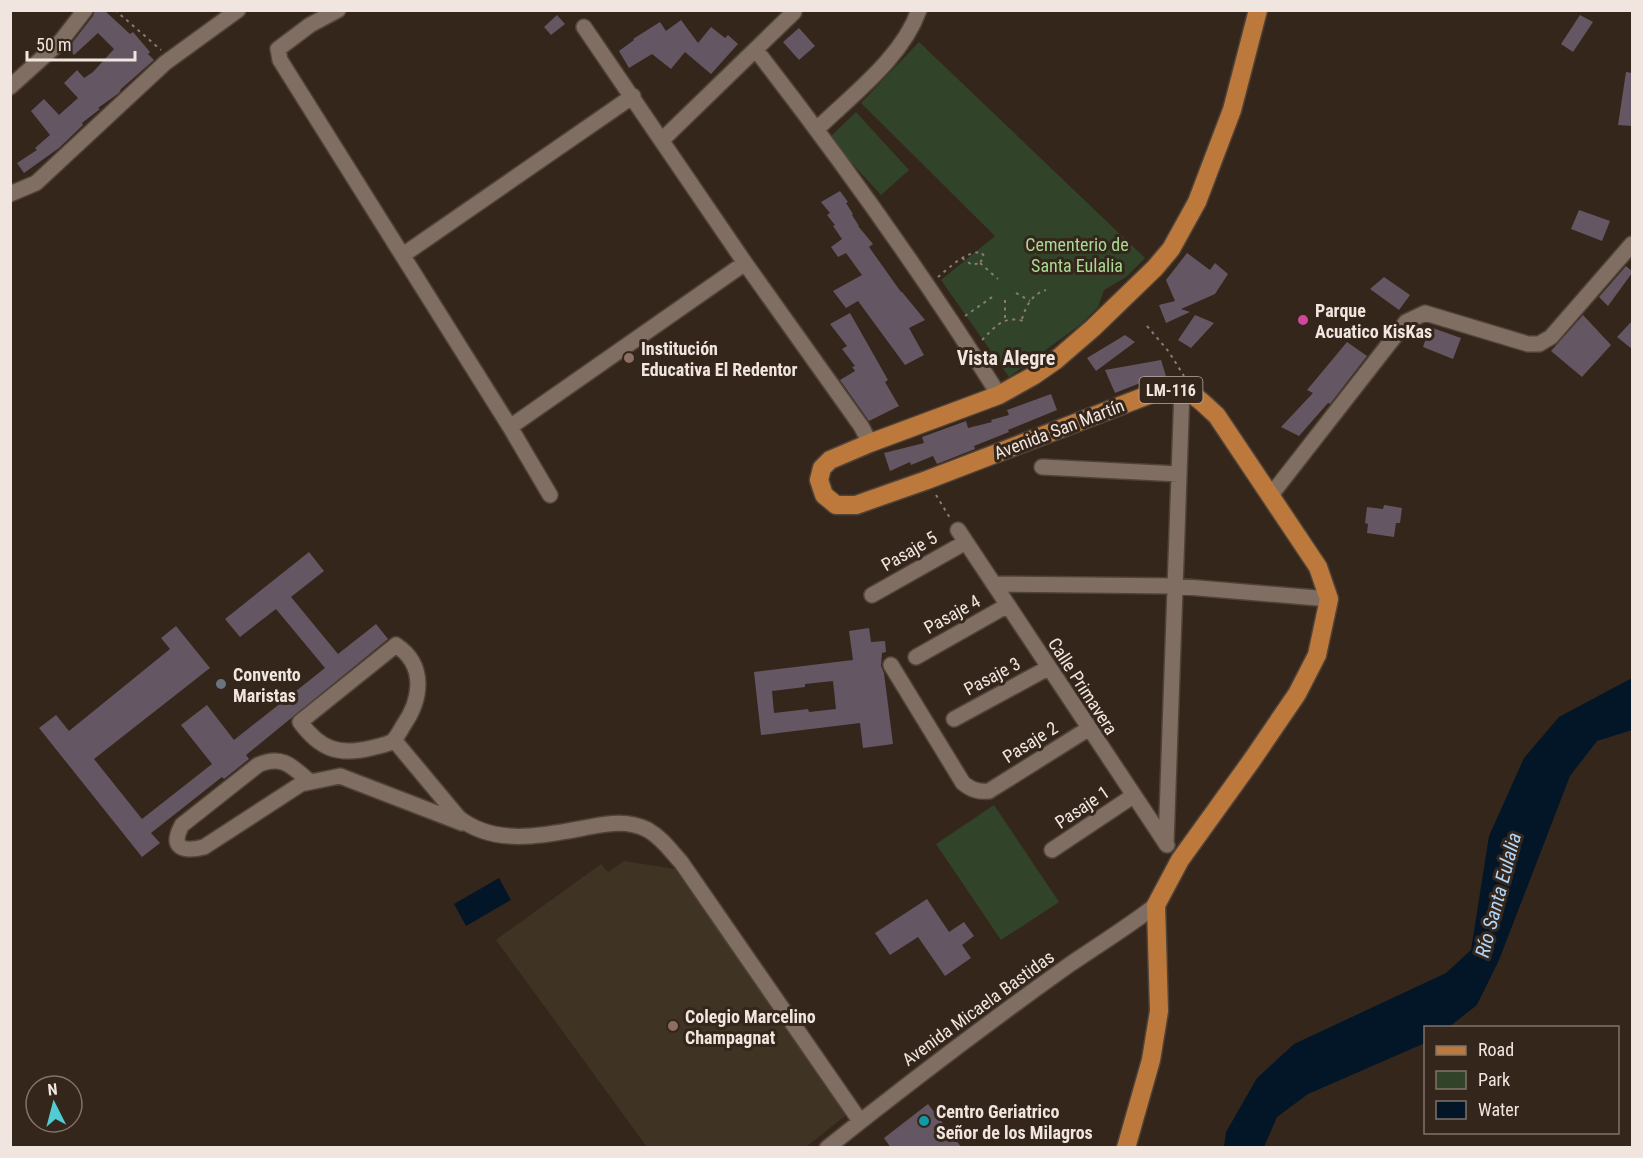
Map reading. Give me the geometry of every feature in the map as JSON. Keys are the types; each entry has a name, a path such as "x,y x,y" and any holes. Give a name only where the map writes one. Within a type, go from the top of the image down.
{"main road":[{"name":"Avenida San Martín","path":"1189,393 1151,394 856,505 836,505 824,495 819,480 822,468 830,460 999,395 1056,360 1155,268 1171,249 1197,202 1232,110 1258,10"},
{"name":"LM-116","path":"1189,393 1217,416 1271,495 1318,567 1329,599"},
{"path":"1126,1148 1151,1060 1159,1011 1156,905 1180,860 1297,694 1317,655 1329,599"}],"street":[{"path":"10,87 61,41 85,10"},
{"path":"10,194 36,183 171,59 238,10"},
{"path":"339,10 310,25 278,49 280,60 510,427 550,495"},
{"path":"817,129 897,51 914,25 920,10"},
{"path":"662,140 794,12"},
{"path":"584,27 745,263 861,426 870,443"},
{"path":"756,50 817,129 953,324 999,395"},
{"path":"403,255 633,96"},
{"path":"1271,495 1406,322 1425,313 1528,344 1539,344 1551,337 1632,244"},
{"path":"510,427 745,263"},
{"path":"1166,844 1179,474 1189,393"},
{"path":"1042,467 1179,474"},
{"name":"Calle Primavera","path":"962,536 1133,796 1166,844 1180,860"},
{"name":"Pasaje 5","path":"872,595 962,536"},
{"path":"994,584 1175,586 1329,599"},
{"name":"Pasaje 4","path":"916,657 1008,605"},
{"path":"396,645 406,652 412,662 416,672 418,698 411,715 394,740 365,750 349,752 334,750 322,745 300,722 396,645"},
{"name":"Pasaje 2","path":"891,665 963,783 980,792 992,789 1088,729"},
{"name":"Pasaje 3","path":"954,719 1048,668"},
{"path":"394,740 459,818 468,825"},
{"path":"310,782 293,766 282,762 273,760 258,765 182,825 177,834 177,842 180,847 189,850 204,847 301,784 340,776 484,832 524,837 619,822 646,829 661,840 681,862 860,1121"},
{"name":"Pasaje 1","path":"1052,850 1133,796"},
{"name":"Avenida Micaela Bastidas","path":"826,1148 930,1066 1156,905"}],"path":[{"path":"115,10 171,59"},
{"path":"926,286 962,258 975,252 981,252 984,256 980,263 972,265 962,258"},
{"path":"980,263 998,279"},
{"path":"970,349 985,338 993,327 1005,321 1022,320 1030,301 1041,291 1046,290"},
{"path":"1016,293 1030,301"},
{"path":"953,324 995,295"},
{"path":"1005,300 1005,321"},
{"path":"1147,326 1169,352 1189,393"},
{"path":"927,480 962,536"}],"shaded area":[{"name":"Colegio Marcelino Champagnat","path":"624,861 675,869 850,1112 806,1147 647,1147 496,940 601,864 608,872"}],"green space":[{"name":"Cementerio de Santa Eulalia","path":"919,42 1145,258 1126,277 1104,290 1098,307 1081,324 1009,377 941,280 995,236 861,103"},
{"path":"856,112 909,170 881,195 829,138"},
{"path":"994,805 1059,902 1001,940 936,844"}],"water":[{"name":"Río Santa Eulalia","path":"1632,678 1632,730 1597,741 1570,776 1499,960 1477,1005 1450,1026 1424,1026 1424,1043 1308,1094 1277,1117 1264,1147 1224,1147 1226,1132 1257,1078 1294,1044 1446,973 1471,950 1489,836 1524,758 1559,717"},
{"path":"499,878 511,900 466,926 454,904"}],"building":[{"path":"95,10 104,10 130,34 133,32 154,60 119,93 98,108 100,109 82,123 83,125 59,148 24,173 17,163 37,150 35,148 50,135 31,111 44,99 59,115 78,98 64,83 77,70 84,78 93,72 114,49 98,33 74,55 68,48 93,16"},
{"path":"557,15 565,24 551,35 544,27"},
{"path":"1580,15 1593,22 1573,52 1561,44"},
{"path":"681,20 698,43 711,27 725,38 728,35 738,44 711,74 685,52 671,69 652,54 629,68 619,51 660,22 666,31"},
{"path":"799,28 815,46 799,60 783,42"},
{"path":"1626,72 1632,73 1632,126 1618,125"},
{"path":"840,191 848,202 846,203 858,226 873,244 869,247 901,292 925,320 909,328 924,355 905,365 858,301 846,308 833,291 862,275 846,253 838,257 831,247 842,239 827,215 830,213 821,202"},
{"path":"1579,210 1610,221 1602,241 1571,229"},
{"path":"1187,253 1210,270 1215,263 1228,274 1215,294 1181,309 1190,312 1166,323 1159,305 1175,301 1166,280"},
{"path":"1626,266 1632,273 1608,306 1599,297"},
{"path":"1384,277 1410,295 1399,310 1370,289"},
{"path":"850,313 888,380 885,382 899,406 869,421 840,380 855,371 852,367 855,366 842,349 847,346 830,324"},
{"path":"1195,315 1214,323 1191,348 1178,340"},
{"path":"1583,315 1611,345 1582,377 1551,351"},
{"path":"1632,321 1632,349 1617,337"},
{"path":"1430,327 1461,338 1453,359 1423,347"},
{"path":"1125,335 1135,342 1096,371 1087,358"},
{"path":"1347,342 1367,356 1330,404 1328,403 1299,436 1281,427 1313,393 1307,390"},
{"path":"1161,360 1166,376 1155,381 1153,378 1115,393 1105,370"},
{"path":"1051,394 1057,410 974,446 975,449 937,464 933,456 911,465 910,462 890,471 884,453 924,443 922,437 966,421 968,428 992,422 991,420 1009,415 1007,410"},
{"path":"1384,505 1402,508 1400,523 1396,523 1394,537 1367,533 1368,524 1365,523 1367,507 1383,509"},
{"path":"309,552 324,571 291,597 338,654 376,624 388,639 246,755 249,759 224,779 222,777 151,833 160,843 142,857 39,728 56,715 69,731 170,649 161,638 176,626 210,668 94,759 142,819 212,764 181,725 207,705 234,740 325,668 276,609 240,637 225,619"},
{"path":"869,628 871,642 885,641 886,652 882,653 881,666 884,673 893,744 863,748 860,723 761,735 754,672 853,660 849,631","holes":["833,681 836,709 809,712 808,709 774,713 772,691"]},
{"path":"927,899 949,932 964,922 974,936 962,945 971,958 945,976 918,937 890,955 875,933"},
{"name":"Centro Geriatrico Señor de los Milagros","path":"928,1104 962,1148 891,1148 884,1138"}],"place":[{"name":"Parque Acuatico KisKas","path":"1303,320"},
{"name":"Institución Educativa El Redentor","path":"629,358"},
{"name":"Convento Maristas","path":"221,684"},
{"name":"Colegio Marcelino Champagnat","path":"673,1026"},
{"name":"Centro Geriatrico Señor de los Milagros","path":"924,1121"}],"district":[{"name":"Vista Alegre","path":"1006,358"}]}
